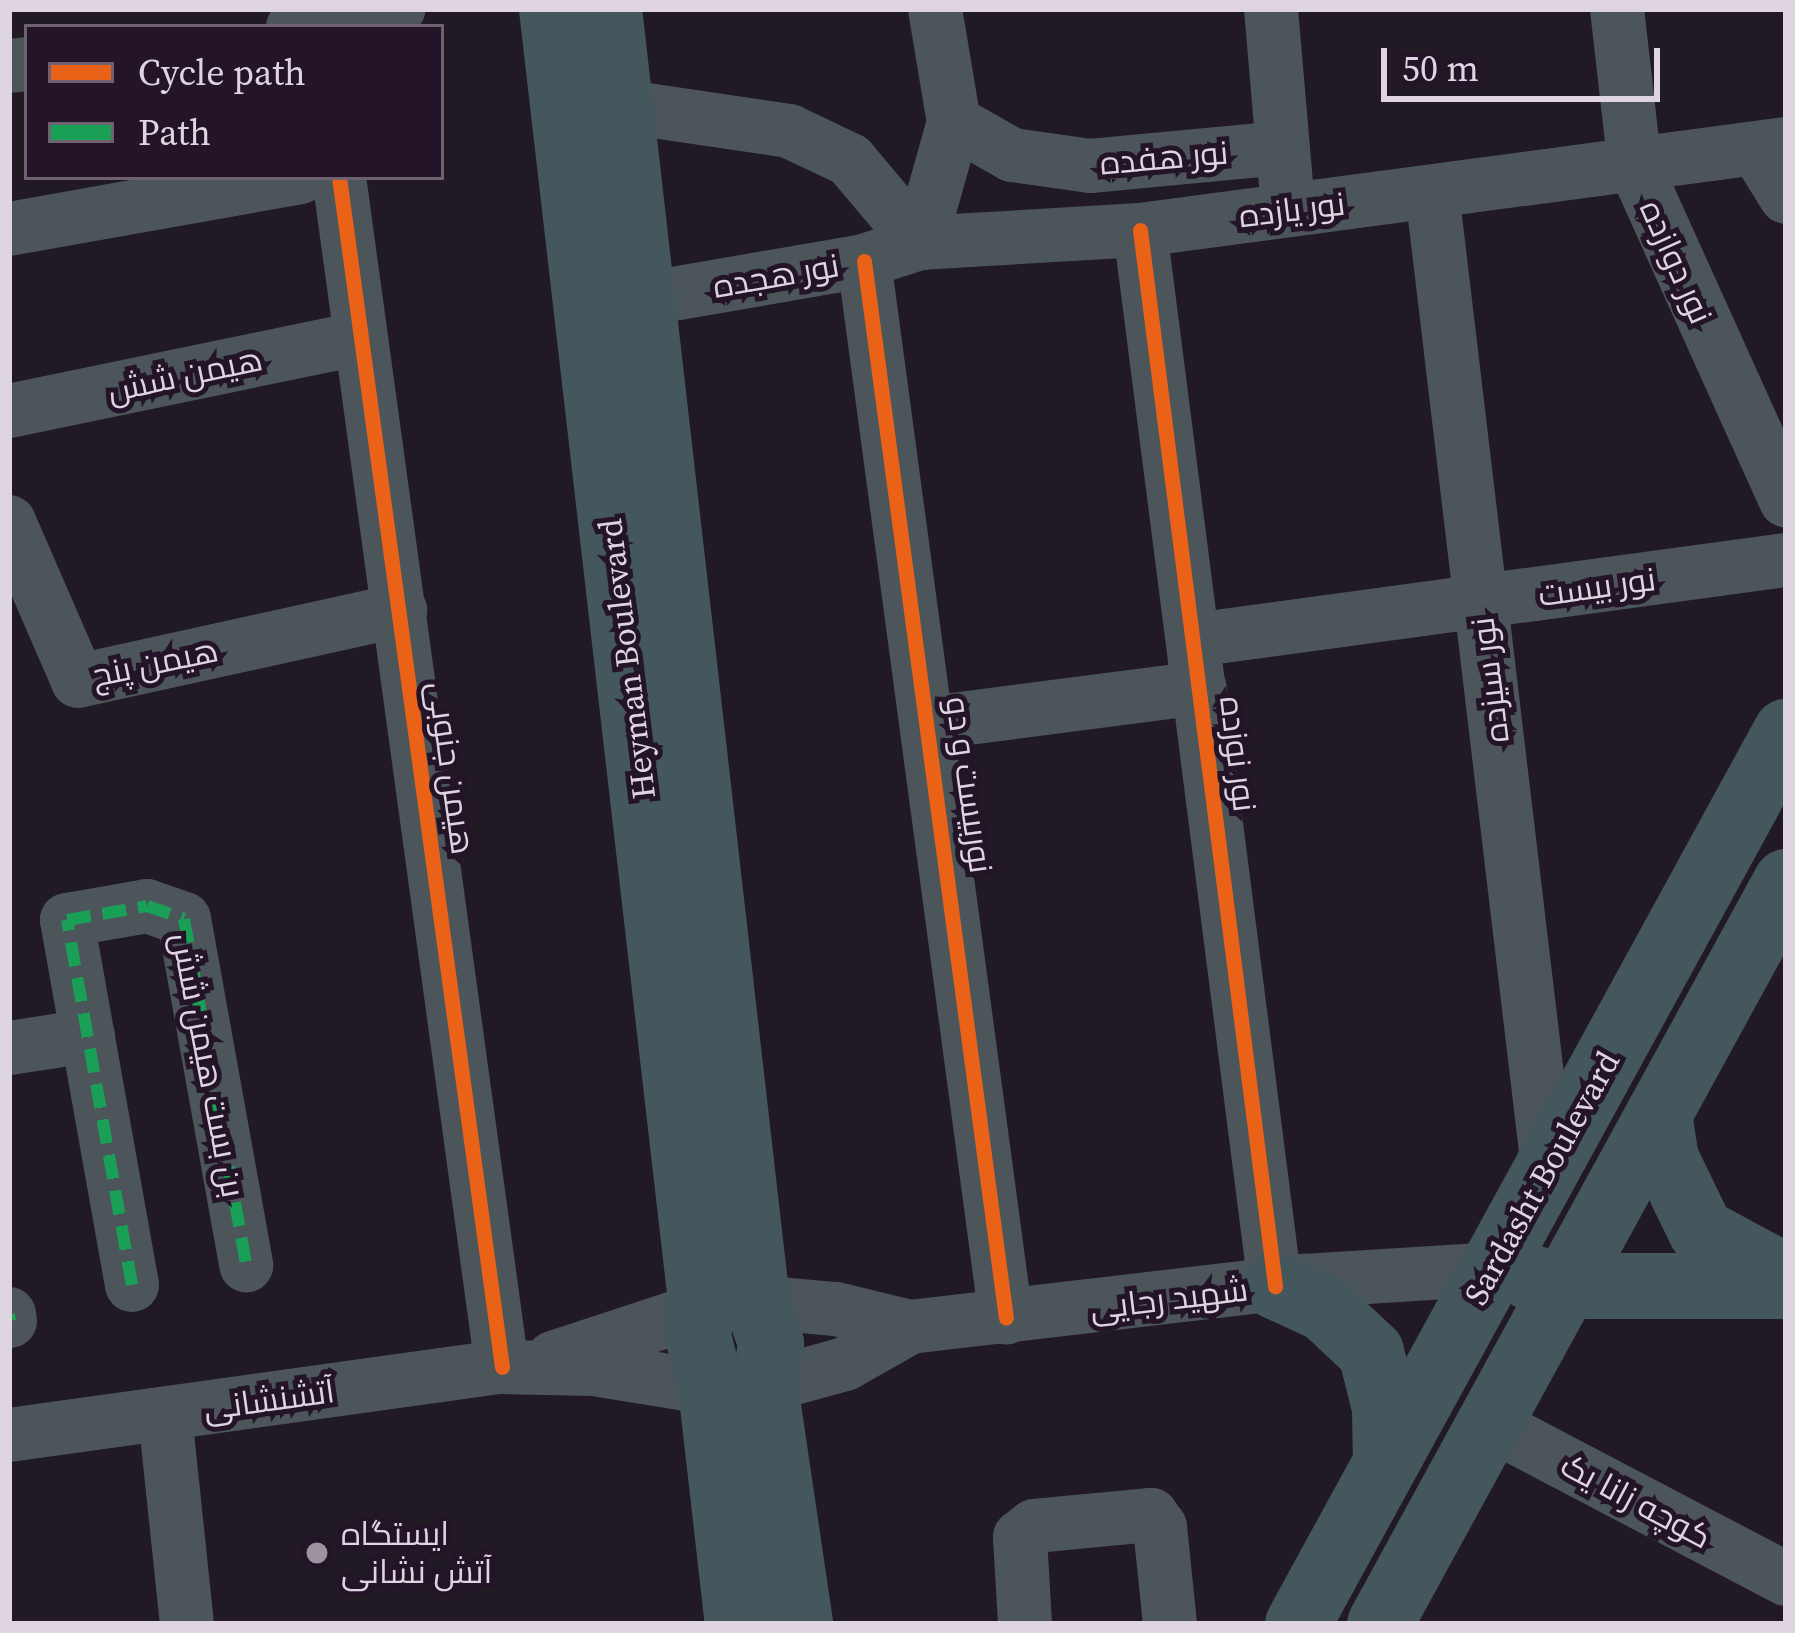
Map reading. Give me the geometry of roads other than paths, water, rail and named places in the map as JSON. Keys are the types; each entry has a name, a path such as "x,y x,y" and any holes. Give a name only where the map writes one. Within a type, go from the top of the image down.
{"main road":[{"name":"Heyman Boulevard","path":"552,9 730,1306"},
{"name":"Heyman Boulevard","path":"609,9 643,299 730,1306"},
{"name":"Sardasht Boulevard","path":"1298,1624 1786,732"},
{"path":"1393,1620 1487,1422 1786,882"},
{"path":"1659,1114 1666,1159 1701,1231 1786,1282"},
{"name":"شهید رجایی","path":"1493,1269 1565,1286 1786,1282"},
{"path":"1275,1286 1324,1309 1371,1352 1385,1408 1386,1462"},
{"path":"730,1306 771,1343 738,1387 738,1624"},
{"path":"738,1387 800,1624"}],"street":[{"path":"312,22 398,9"},
{"path":"920,243 954,122 935,9"},
{"path":"1271,9 1289,210"},
{"name":"نور دوازده","path":"1617,9 1635,166 1786,500"},
{"path":"620,106 789,131 850,160 920,243"},
{"name":"نور هفده","path":"954,122 1012,155 1090,166 1281,148"},
{"path":"1772,147 1786,197"},
{"name":"نور یازده","path":"920,243 1140,230 1772,147"},
{"path":"9,229 283,180"},
{"name":"هیمن جنوبی","path":"339,180 515,1366"},
{"name":"نور سیزده","path":"1432,192 1548,1167"},
{"name":"نور نوزده","path":"1140,230 1275,1286"},
{"name":"نور هجده","path":"643,299 864,261 920,243"},
{"name":"نوربیست و دو","path":"864,261 930,723 1006,1318"},
{"name":"هیمن شش","path":"9,411 361,338"},
{"name":"هیمن پنج","path":"9,523 78,681 400,610"},
{"name":"نور بیست","path":"930,723 1481,603 1786,560"},
{"name":"بن بست هیمن شش","path":"132,1285 67,920 147,906 184,919 246,1265"},
{"path":"9,1048 88,1036"},
{"name":"شهید رجایی","path":"730,1306 836,1309 910,1328 1275,1286 1493,1269"},
{"name":"آتشنشانی","path":"9,1436 515,1366 730,1306"},
{"name":"شهید رجایی","path":"738,1387 845,1364 910,1328"},
{"name":"آتشنشانی","path":"515,1366 738,1387"},
{"path":"165,1415 187,1624"},
{"name":"کوچه زانا یک","path":"1487,1422 1786,1579"},
{"path":"1025,1624 1020,1537 1034,1526 1151,1516 1160,1527 1170,1624"}],"place":[{"name":"ایستگاه آتش نشانی","path":"317,1553"}]}
